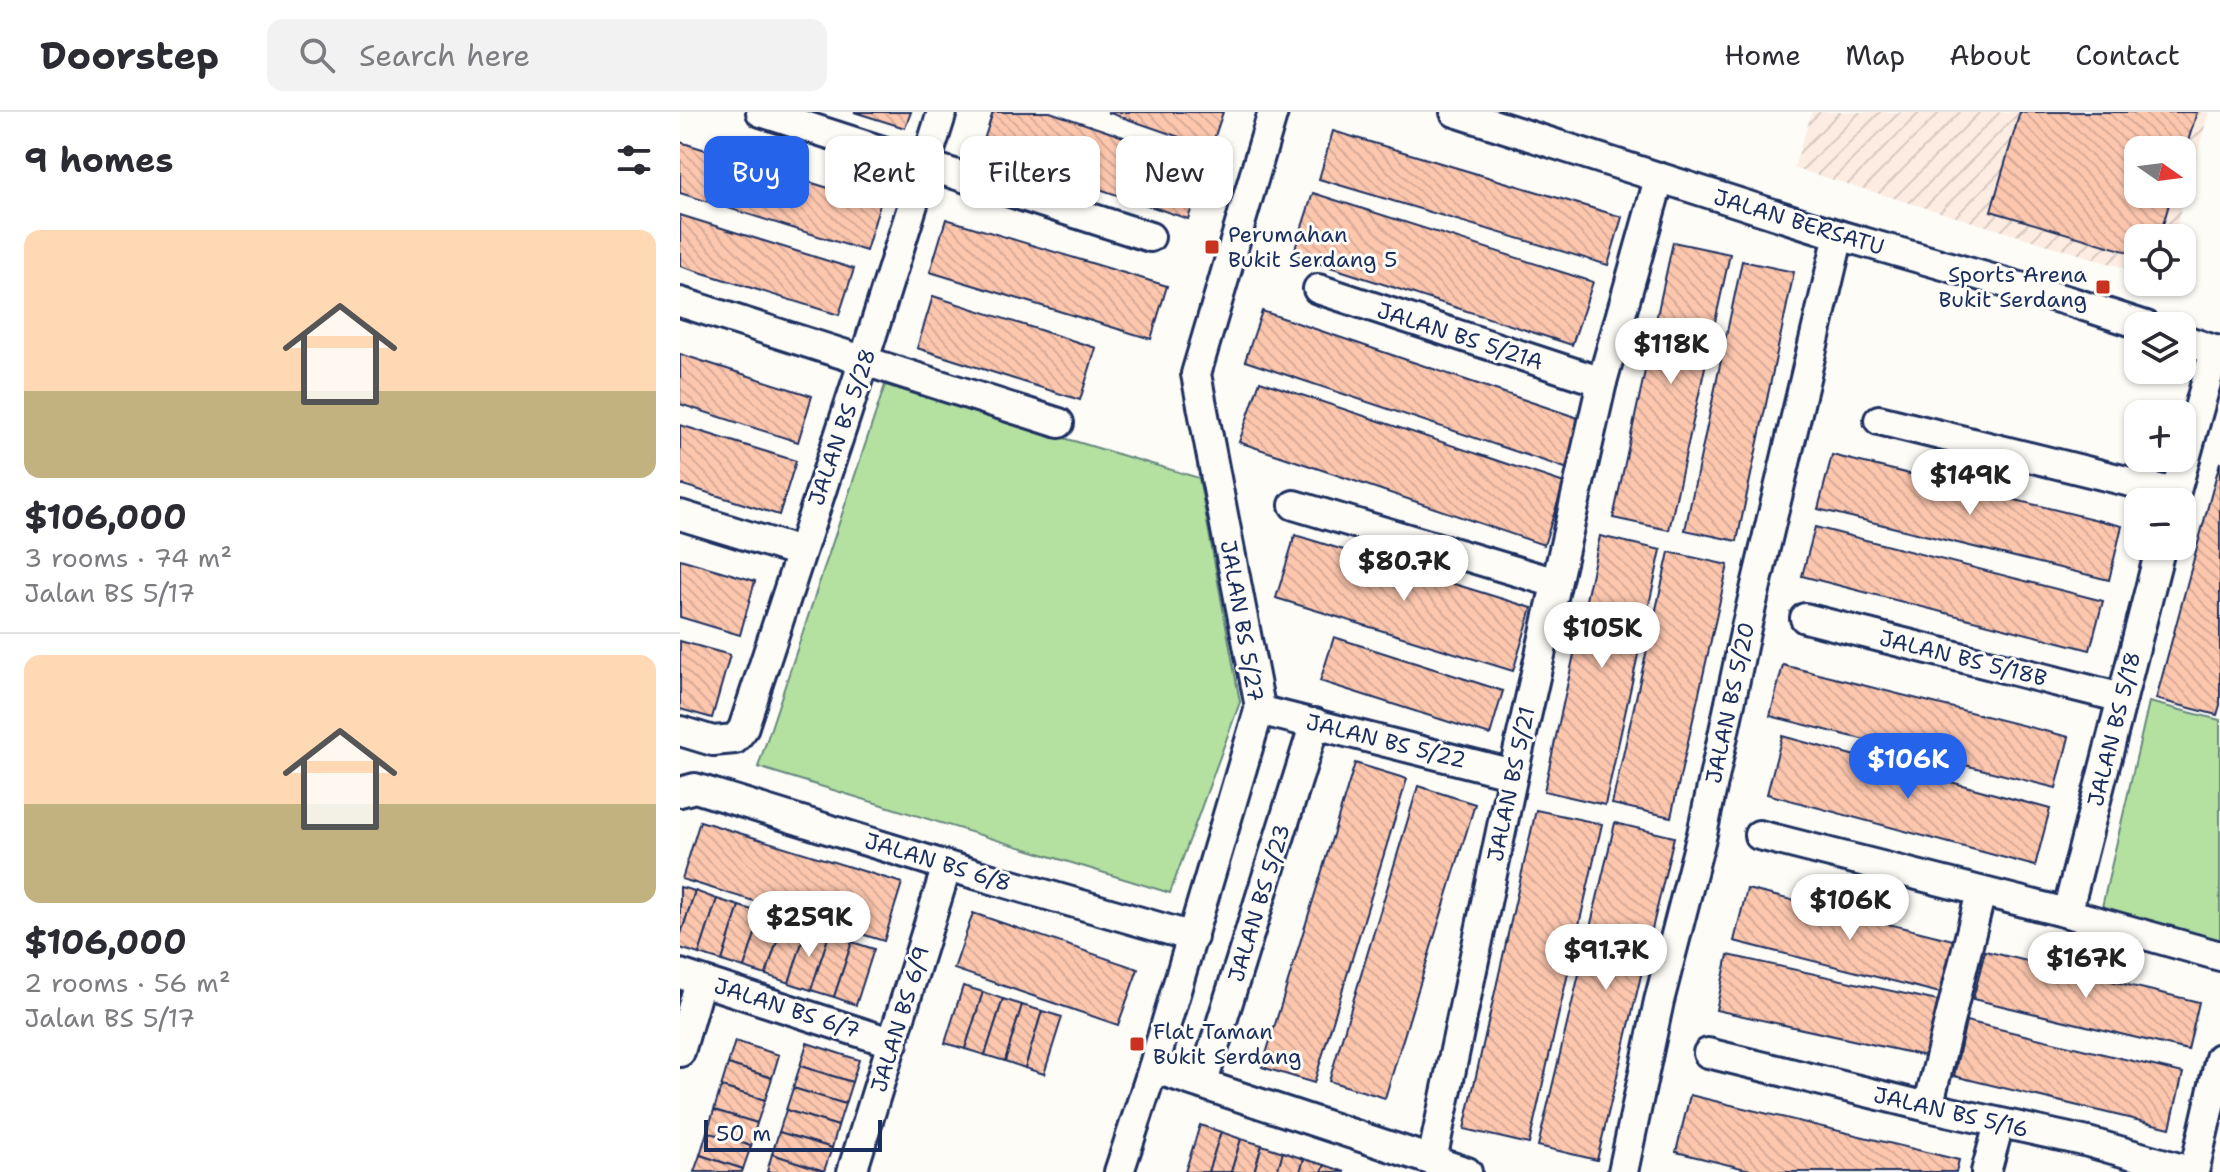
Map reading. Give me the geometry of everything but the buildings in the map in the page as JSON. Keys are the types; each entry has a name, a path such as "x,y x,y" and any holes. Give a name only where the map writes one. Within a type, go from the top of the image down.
{"street":[{"path":"761,112 836,136"},
{"name":"JALAN BS 5/28","path":"935,136 942,112"},
{"name":"JALAN BS 5/27","path":"1119,1172 1193,937 1259,710 1196,374 1273,112"},
{"name":"JALAN BERSATU","path":"1455,112 1839,235 2124,319"},
{"path":"944,170 1150,237"},
{"name":"JALAN BS 5/21","path":"1432,1160 1513,774 1602,382 1659,179"},
{"name":"JALAN BS 5/28","path":"680,731 713,741 735,739 748,717 913,208"},
{"name":"JALAN BS 5/20","path":"1623,1172 1659,1001 1702,834 1746,628 1839,235"},
{"name":"JALAN BS 5/21A","path":"1318,289 1602,382"},
{"path":"680,302 1059,423"},
{"path":"2177,488 2218,351 2196,344"},
{"path":"1879,420 2136,488"},
{"path":"1294,505 1556,583"},
{"path":"680,515 800,552"},
{"name":"JALAN BS 5/18","path":"2067,913 2157,560"},
{"name":"JALAN BS 5/18B","path":"1805,618 2122,698"},
{"name":"JALAN BS 5/22","path":"1259,710 1513,774"},
{"name":"JALAN BS 5/23","path":"1203,1082 1315,723"},
{"name":"JALAN BS 6/8","path":"682,791 695,788 947,866 1193,937"},
{"path":"1759,835 2067,913 2220,956"},
{"name":"JALAN BS 6/9","path":"852,1172 947,866"},
{"path":"1928,1107 1981,892"},
{"path":"680,1052 690,977"},
{"name":"JALAN BS 6/7","path":"690,977 893,1043"},
{"name":"JALAN BS 5/16","path":"1708,1053 1999,1124 2088,1142 2194,1172"},
{"path":"2194,1172 2220,1058"},
{"path":"1153,1068 1203,1082 1467,1172"},
{"path":"1986,1172 1999,1124"}],"shaded area":[{"path":"1812,112 2209,112 2196,158 2196,136 2124,136 2124,208 2182,208 2177,224 2124,224 2124,268 1794,168"}],"green space":[{"path":"885,385 1199,478 1240,702 1170,893 758,767"},
{"path":"2149,702 2220,720 2220,942 2102,907"}],"place":[{"name":"Perumahan Bukit Serdang 5","path":"1212,247"},
{"name":"Sports Arena Bukit Serdang","path":"2103,287"},
{"name":"Flat Taman Bukit Serdang","path":"1137,1044"}]}
